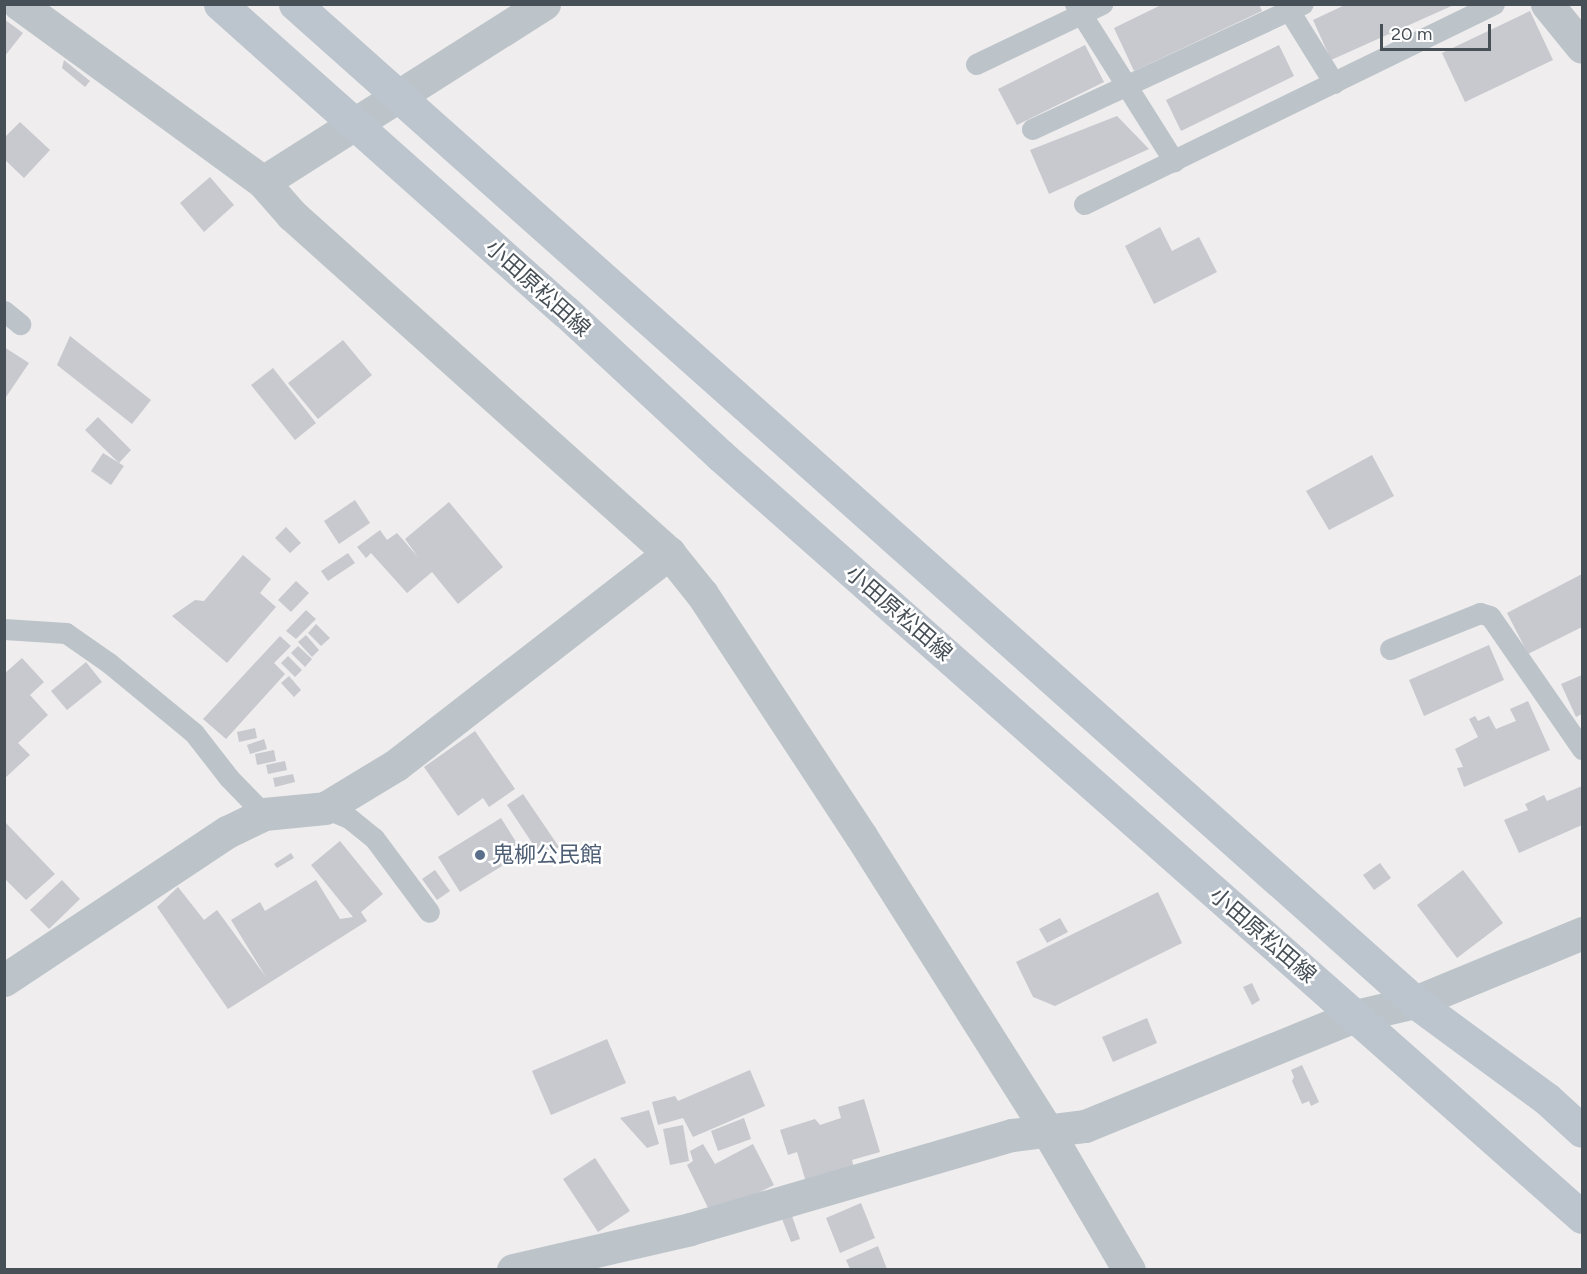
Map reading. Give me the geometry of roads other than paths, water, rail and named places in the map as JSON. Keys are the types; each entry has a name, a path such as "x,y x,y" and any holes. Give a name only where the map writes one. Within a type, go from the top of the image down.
{"main road":[{"name":"小田原松田線","path":"220,4 1582,1217"},
{"path":"295,4 1415,1002 1547,1099 1582,1131"}],"street":[{"path":"19,4 263,182 292,215 669,553 709,604 1048,1132 1129,1269"},
{"path":"263,182 351,123 398,97 544,4"},
{"path":"1547,4 1582,47"},
{"path":"4,980 227,832 264,814 325,808 396,765 669,553"},
{"path":"513,1269 690,1229 1011,1135 1085,1126 1355,1016 1415,1002 1582,933"}],"lane":[{"path":"976,64 1078,9 1102,4"},
{"path":"1084,204 1494,4"},
{"path":"1032,129 1292,7 1334,83"},
{"path":"1078,9 1174,161"},
{"path":"1390,649 1480,613 1490,616 1582,749"},
{"path":"4,629 66,633 109,663 194,733 229,778 264,814"},
{"path":"325,808 349,818 374,838 429,912"}],"place":[{"name":"鬼柳公民館","path":"480,855"}]}
